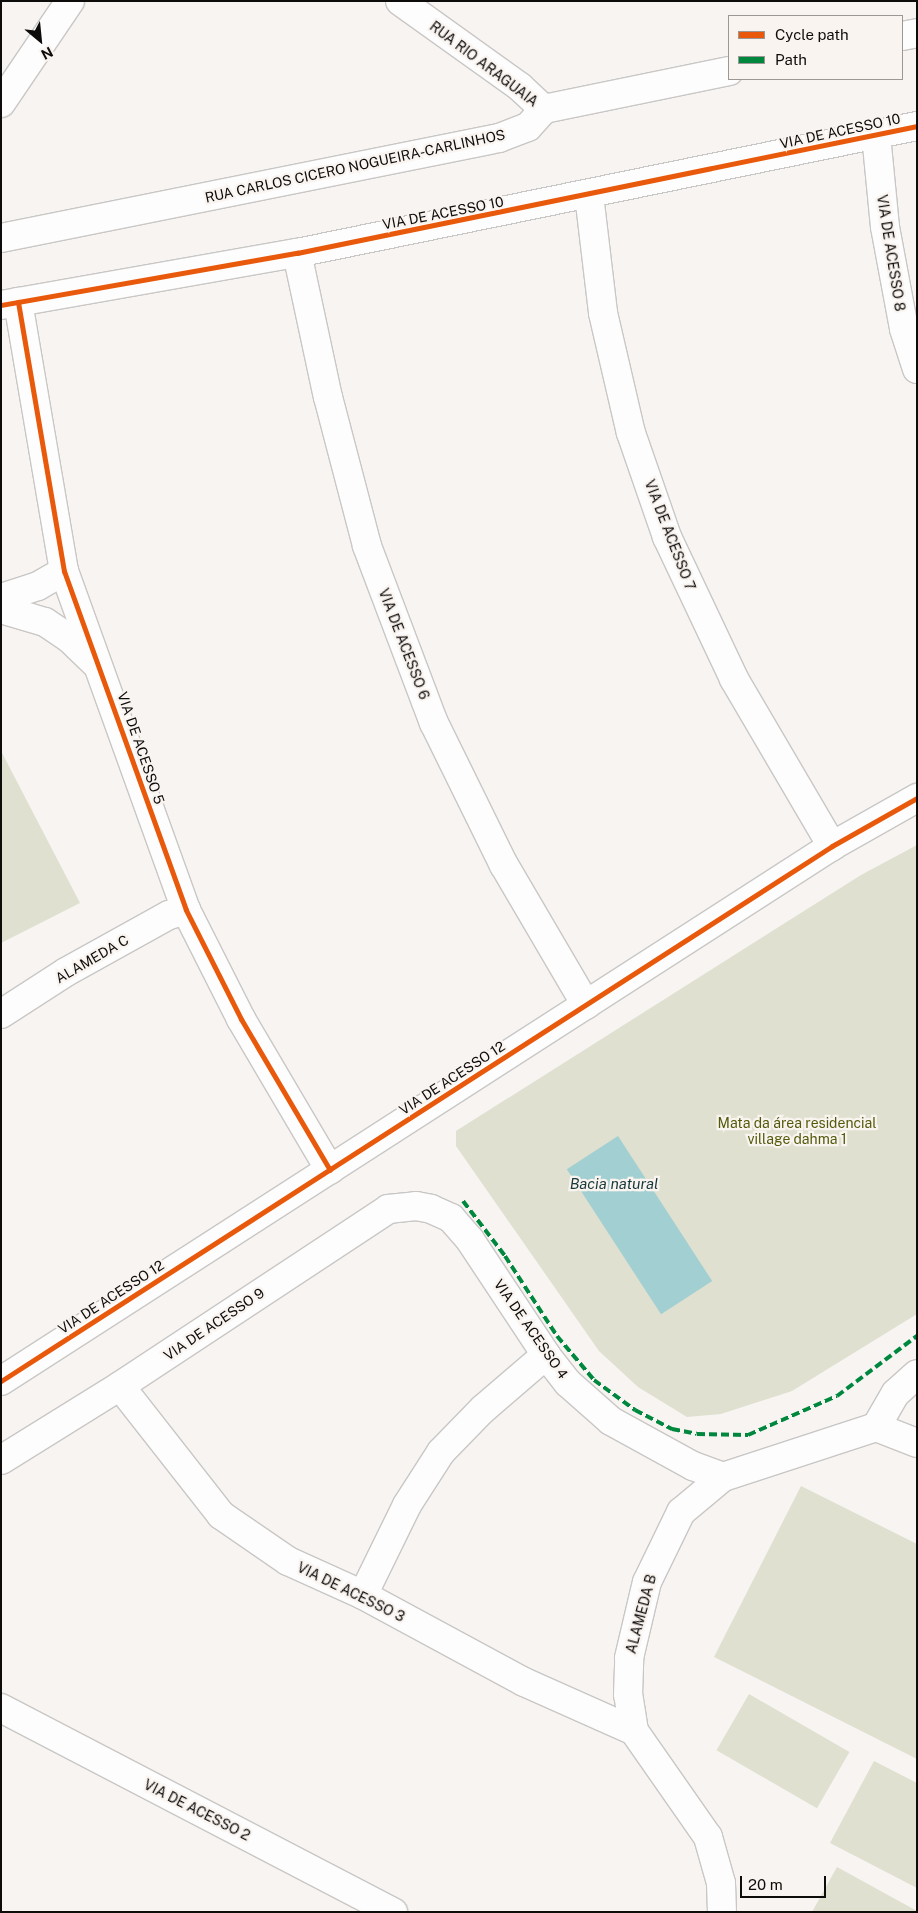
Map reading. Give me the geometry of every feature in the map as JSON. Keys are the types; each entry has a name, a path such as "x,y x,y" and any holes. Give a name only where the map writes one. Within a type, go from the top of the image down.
{"street":[{"path":"1,103 70,1"},
{"name":"RUA RIO ARAGUAIA","path":"400,1 520,87 544,109"},
{"path":"903,36 917,33"},
{"path":"544,109 728,71"},
{"name":"RUA CARLOS CICERO NOGUEIRA-CARLINHOS","path":"1,238 499,138 528,127 544,109"},
{"name":"VIA DE ACESSO 10","path":"10,304 297,253 590,195 917,126"},
{"name":"VIA DE ACESSO 8","path":"876,135 885,227 904,329 917,369"},
{"name":"VIA DE ACESSO 7","path":"590,195 603,313 631,433 667,537 734,679 832,846"},
{"name":"VIA DE ACESSO 6","path":"297,253 328,397 367,546 434,723 504,865 586,1005"},
{"name":"VIA DE ACESSO 5","path":"10,304 64,572 186,910 241,1018 330,1170"},
{"path":"1,598 38,586 64,572"},
{"path":"1,609 45,622 69,638 100,668"},
{"name":"VIA DE ACESSO 12","path":"1,1382 832,846 917,798"},
{"name":"ALAMEDA C","path":"1,1014 66,972 169,915 186,910"},
{"name":"VIA DE ACESSO 9","path":"1,1460 120,1386 388,1209 416,1206 432,1208"},
{"name":"VIA DE ACESSO 4","path":"432,1208 451,1218 470,1240 546,1355 568,1383 611,1421 693,1466 723,1477"},
{"path":"363,1595 407,1505 441,1452 483,1409 546,1355"},
{"path":"917,1374 896,1393 876,1427 917,1443"},
{"name":"VIA DE ACESSO 3","path":"120,1386 221,1515 288,1561 363,1595 524,1682 634,1731"},
{"name":"ALAMEDA B","path":"722,1912 721,1883 708,1838 634,1731 628,1694 629,1658 647,1582 681,1512 723,1477 876,1427"},
{"name":"VIA DE ACESSO 2","path":"1,1708 394,1912"}],"green space":[{"path":"1,751 80,903 1,943"},
{"name":"Mata da área residencial village dahma 1","path":"917,845 917,1314 792,1391 721,1414 687,1417 638,1387 599,1351 456,1146 456,1131 861,875"},
{"path":"801,1486 917,1544 917,1759 714,1657"},
{"path":"749,1694 849,1752 817,1808 716,1750"},
{"path":"874,1761 917,1783 917,1888 830,1843"},
{"path":"837,1867 917,1911 917,1912 812,1912"}],"water":[{"name":"Bacia natural","path":"618,1136 712,1281 661,1314 567,1169"}],"marked path":[{"path":"463,1201 505,1256 557,1336 594,1380 635,1410 672,1429 697,1434 748,1435 837,1396 917,1336"}],"cycle path":[{"path":"1,305 297,253 917,126"},
{"path":"18,302 64,571 186,910 241,1019 330,1170"},
{"path":"1,1381 832,846 917,798"}]}
